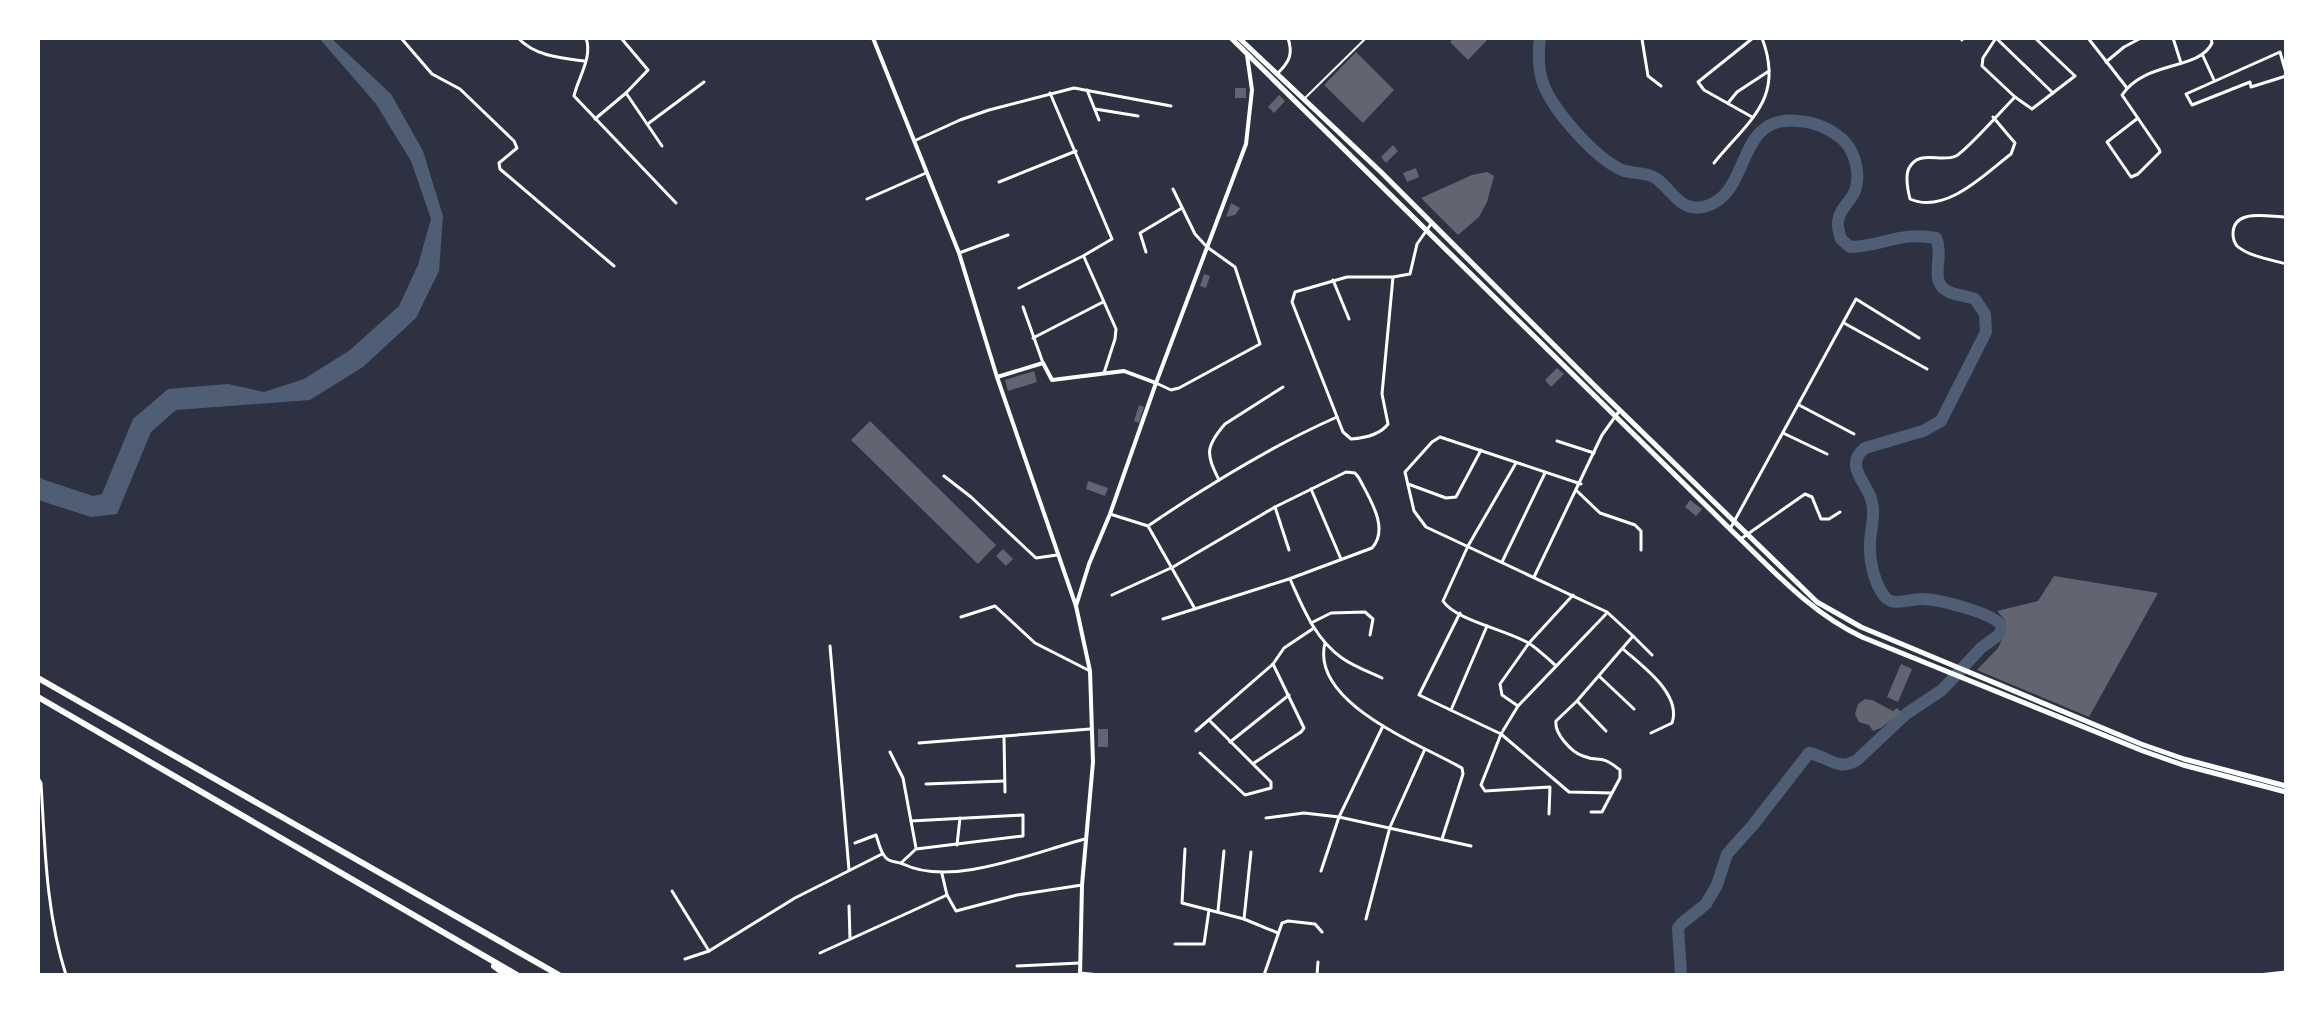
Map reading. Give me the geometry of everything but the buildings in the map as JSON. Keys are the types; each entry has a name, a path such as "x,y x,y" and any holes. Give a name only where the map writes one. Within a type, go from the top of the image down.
{"highway":[{"path":"1231,38 1249,51 1432,224 1734,522 1743,537 1799,596 1827,619 1862,637 1955,674 1978,679 2164,752 2286,786"},
{"path":"1239,38 1249,51"},
{"path":"1302,101 1426,229 1730,529 1831,611 1861,627 1958,667 1978,679 2162,758 2286,792"},
{"path":"38,678 559,975"},
{"path":"38,697 517,975"},
{"path":"479,953 506,975"}],"main road":[{"path":"873,38 959,253 997,377 1076,606 1090,671 1092,728 1092,788 1082,885 1080,974"},
{"path":"1076,606 1246,144 1252,90 1249,51"},
{"path":"997,377 1043,363 1052,380 1104,373 1134,373 1156,383"}],"street":[{"path":"401,38 432,74 456,86 514,141 517,148 499,163 500,169 614,266"},
{"path":"518,38 533,51 585,62"},
{"path":"588,38 582,76 573,94 676,203"},
{"path":"595,119 648,70 621,38"},
{"path":"1276,76 1290,59 1292,52 1288,38"},
{"path":"1634,38 1645,38 1648,76 1661,86"},
{"path":"1752,117 1704,90 1698,82 1753,38"},
{"path":"1714,163 1766,98 1770,71 1762,38"},
{"path":"2036,38 2075,74 2074,79 2032,109 1982,66 1983,58 1996,38 2053,93"},
{"path":"2088,38 2127,88"},
{"path":"2106,62 2139,38"},
{"path":"2173,38 2181,63"},
{"path":"2138,118 2107,142 2131,177 2160,154 2138,118 2123,98 2127,88 2146,74 2203,56 2210,48 2211,38"},
{"path":"2280,52 2286,74 2251,87 2250,82 2192,105 2186,94 2280,52"},
{"path":"2203,56 2214,80"},
{"path":"1728,103 1737,92 1770,71"},
{"path":"648,124 704,82"},
{"path":"914,141 960,120 1074,88 1171,106"},
{"path":"1087,90 1099,120"},
{"path":"626,93 662,146"},
{"path":"1019,288 1110,242 1112,235 1050,93"},
{"path":"1993,117 2015,143 2015,151 1951,197 1921,202 1910,199 1909,169 1915,161 1956,156 1993,117 2015,97"},
{"path":"1095,109 1138,116"},
{"path":"999,182 1076,151"},
{"path":"867,199 927,173"},
{"path":"1156,383 1175,390 1260,344 1235,267 1195,234 1173,189"},
{"path":"1146,252 1140,233 1182,208"},
{"path":"2286,217 2246,216 2234,225 2233,238 2239,248 2286,264"},
{"path":"1393,277 1382,399 1388,424 1369,436 1351,439 1343,432 1292,302 1295,292 1333,280 1410,274 1417,244 1432,224"},
{"path":"959,253 1008,235"},
{"path":"1083,256 1116,334 1104,373"},
{"path":"1333,280 1349,319"},
{"path":"1730,529 1856,299 1919,338"},
{"path":"1033,338 1103,302"},
{"path":"1023,307 1043,363"},
{"path":"1844,323 1927,369"},
{"path":"1219,480 1208,455 1219,430 1283,387"},
{"path":"1799,405 1854,434"},
{"path":"1534,577 1594,453 1620,410"},
{"path":"1148,526 1219,480 1305,431 1337,417"},
{"path":"1783,433 1827,454"},
{"path":"1581,484 1437,438 1406,468 1406,483 1419,520 1426,527 1607,612 1652,655"},
{"path":"1557,441 1594,453"},
{"path":"1406,483 1452,499 1460,492 1481,450"},
{"path":"1516,463 1468,546 1443,601 1445,606 1529,643 1556,666"},
{"path":"1112,595 1173,567 1311,489 1350,471 1359,478 1378,521 1377,542 1372,548 1289,579 1163,619"},
{"path":"1502,562 1545,473"},
{"path":"944,476 1036,558 1057,555"},
{"path":"1311,489 1341,559"},
{"path":"1577,491 1600,513 1635,525 1641,531 1641,550"},
{"path":"1743,537 1805,494 1812,497 1821,519 1829,519 1840,512"},
{"path":"1275,507 1289,550"},
{"path":"1110,514 1148,526 1195,609"},
{"path":"1289,579 1312,626 1325,643 1343,659 1382,678"},
{"path":"1518,706 1502,695 1500,684 1529,643 1573,595"},
{"path":"961,617 995,606 1035,643 1090,671"},
{"path":"1196,731 1273,664 1284,648 1331,613 1365,612 1373,619 1370,635"},
{"path":"1556,781 1550,787 1485,791 1481,788 1501,734 1518,706 1607,612"},
{"path":"1460,613 1419,695 1501,734 1572,793 1612,793"},
{"path":"1451,710 1487,626"},
{"path":"1591,812 1602,812 1620,778 1620,770 1607,759 1584,757 1555,730 1556,721 1633,636"},
{"path":"1325,643 1322,656 1325,671 1356,709 1463,770 1442,839"},
{"path":"830,646 849,870"},
{"path":"1623,649 1649,672 1667,694 1673,708 1674,721 1651,733"},
{"path":"1254,763 1304,728 1273,664"},
{"path":"1598,675 1634,709"},
{"path":"1230,742 1289,695"},
{"path":"1577,701 1606,731"},
{"path":"1200,753 1245,795 1271,788 1271,782 1254,763 1209,720"},
{"path":"1321,871 1339,817 1383,726"},
{"path":"919,743 1092,728"},
{"path":"1004,737 1005,792"},
{"path":"1366,919 1390,827 1426,748"},
{"path":"890,752 903,778 916,849"},
{"path":"38,778 41,783 48,894 58,951 66,975"},
{"path":"926,784 1004,781"},
{"path":"1549,814 1550,787"},
{"path":"1266,818 1304,813 1339,817 1471,846"},
{"path":"901,863 916,849 1023,836 1023,815 911,821"},
{"path":"957,845 960,818"},
{"path":"855,843 876,835 882,854 890,861 901,863 911,870 942,874 1028,857 1085,839"},
{"path":"1185,849 1182,903 1244,919 1278,933"},
{"path":"1218,912 1224,851"},
{"path":"1244,919 1251,852"},
{"path":"685,959 709,951 795,898 882,854"},
{"path":"942,874 947,895 956,911 1017,895 1082,885"},
{"path":"672,891 709,951"},
{"path":"820,953 947,895"},
{"path":"849,906 850,939"},
{"path":"1175,944 1204,944 1209,910"},
{"path":"1264,975 1282,923 1315,924 1322,932"},
{"path":"1317,975 1318,962"},
{"path":"1017,966 1080,963"},
{"path":"2258,975 2286,972"},
{"path":"1080,974 1100,975"}],"lane":[{"path":"1302,101 1366,38"}],"water":[{"path":"319,38 331,38 391,94 423,151 443,216 439,271 416,318 363,367 310,400 176,410 151,432 117,514 91,517 38,500 38,475 93,496 102,494 133,419 168,389 228,384 264,392 304,379 350,350 399,306 418,265 431,219 411,161 376,104"}],"waterway":[{"path":"1540,38 1542,80 1554,104 1575,131 1611,164 1622,170 1653,177 1691,207 1707,206 1721,198 1731,186 1753,141 1764,129 1778,122 1798,121 1816,124 1832,132 1851,150 1857,173 1856,188 1839,217 1841,239 1850,247 1912,236 1936,238 1938,276 1942,288 1975,299 1985,314 1986,332 1941,421 1923,431 1865,448 1859,454 1856,466 1872,502 1870,557 1885,597 1895,602 1929,600 1965,608 1997,621 2002,626 2000,634 1981,648 1942,690 1906,714 1857,760 1838,764 1809,753 1727,854 1717,885 1706,904 1678,928 1681,975"}]}
